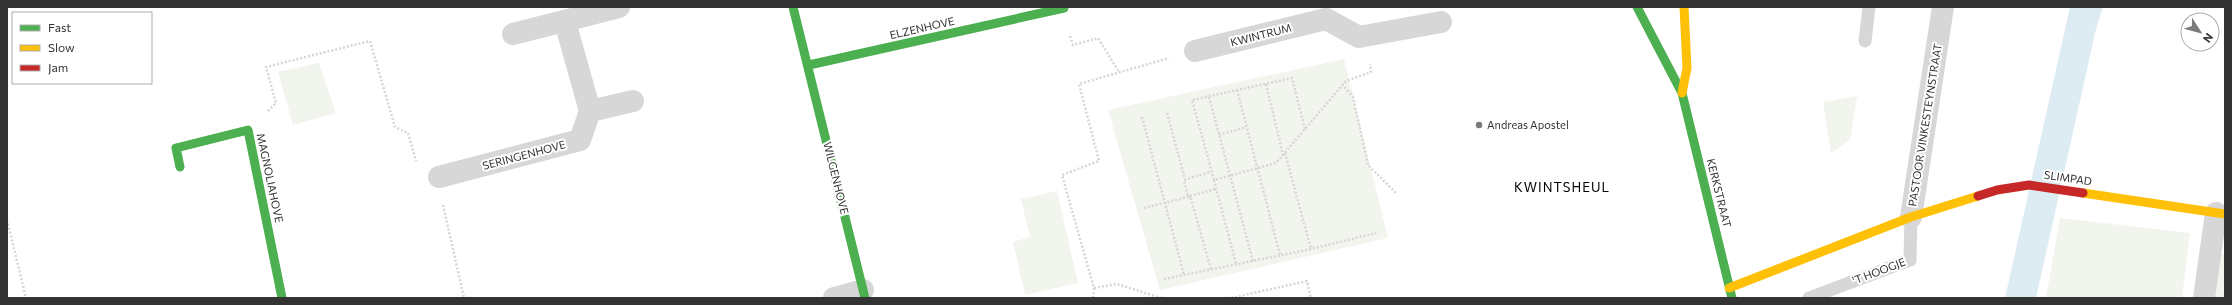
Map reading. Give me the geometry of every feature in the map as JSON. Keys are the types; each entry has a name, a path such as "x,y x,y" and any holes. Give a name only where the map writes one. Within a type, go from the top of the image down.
{"street":[{"path":"513,34 620,7"},
{"name":"WILGENHOVE","path":"793,7 809,65 864,294 834,298"},
{"name":"KERKSTRAAT","path":"1637,7 1682,93 1732,298"},
{"name":"KERKSTRAAT","path":"1682,93 1686,68 1684,7"},
{"name":"PASTOOR VINKESTEYNSTRAAT","path":"1729,288 1911,217 1943,7"},
{"name":"ELZENHOVE","path":"809,65 1064,8"},
{"name":"KWINTRUM","path":"1196,52 1325,13 1359,37 1441,22"},
{"path":"565,22 590,111 633,101"},
{"name":"SERINGENHOVE","path":"439,177 580,140 590,111"},
{"name":"MAGNOLIAHOVE","path":"180,167 176,148 248,130 282,298"},
{"name":"SLIMPAD","path":"1911,217 1997,190 2029,185 2220,213"},
{"path":"2204,298 2220,213"}],"lane":[{"path":"1865,40 1869,7"},
{"name":"'T HOOGJE","path":"1809,298 1910,260 1911,217"}],"path":[{"path":"1064,8 1073,45 1098,38 1118,72"},
{"path":"1214,180 1276,164 1342,84 1346,81 1371,72 1365,36"},
{"path":"248,130 276,103 266,67 370,41 395,127 408,133 418,168 439,177 446,225 464,298"},
{"path":"1093,298 1094,288 1062,175 1099,161 1079,84 1118,72 1196,52"},
{"path":"1236,264 1214,180 1210,172 1192,100 1292,78 1305,129"},
{"path":"1266,84 1311,249"},
{"path":"1342,84 1353,97 1368,165 1396,194"},
{"path":"1237,90 1280,255"},
{"path":"1209,96 1253,261"},
{"path":"1167,113 1189,196 1211,269"},
{"path":"1142,117 1184,275"},
{"path":"1219,135 1246,127"},
{"path":"1185,179 1210,172"},
{"path":"1144,208 1216,189"},
{"path":"7,220 26,298"},
{"path":"1164,279 1311,249 1376,233"},
{"path":"1231,298 1307,281 1311,298"},
{"path":"1094,288 1117,284 1161,298"}],"shaded area":[{"path":"2070,7 2103,7 2096,29 2036,298 2005,298"},
{"path":"1344,59 1388,238 1160,290 1108,110"},
{"path":"319,63 336,113 293,125 278,72"},
{"path":"1857,96 1850,140 1831,153 1823,102"},
{"path":"1057,191 1078,283 1025,295 1013,242 1030,237 1021,199"},
{"path":"2060,218 2190,233 2182,298 2046,298"},
{"path":"2220,254 2225,255 2225,298 2215,298"}],"traffic: fast":[{"path":"793,7 865,298"},
{"path":"1637,7 1682,93 1732,298"},
{"path":"809,65 1064,8"},
{"path":"180,167 176,148 248,130 282,298"}],"traffic: slow":[{"path":"1682,93 1687,68 1684,7"},
{"path":"2083,193 2225,214"},
{"path":"1729,288 1911,217 1978,196"}],"traffic: jam":[{"path":"1978,196 1997,190 2029,185 2083,193"}],"place":[{"name":"Andreas Apostel","path":"1479,125"}],"district":[{"name":"KWINTSHEUL","path":"1562,187"}]}
